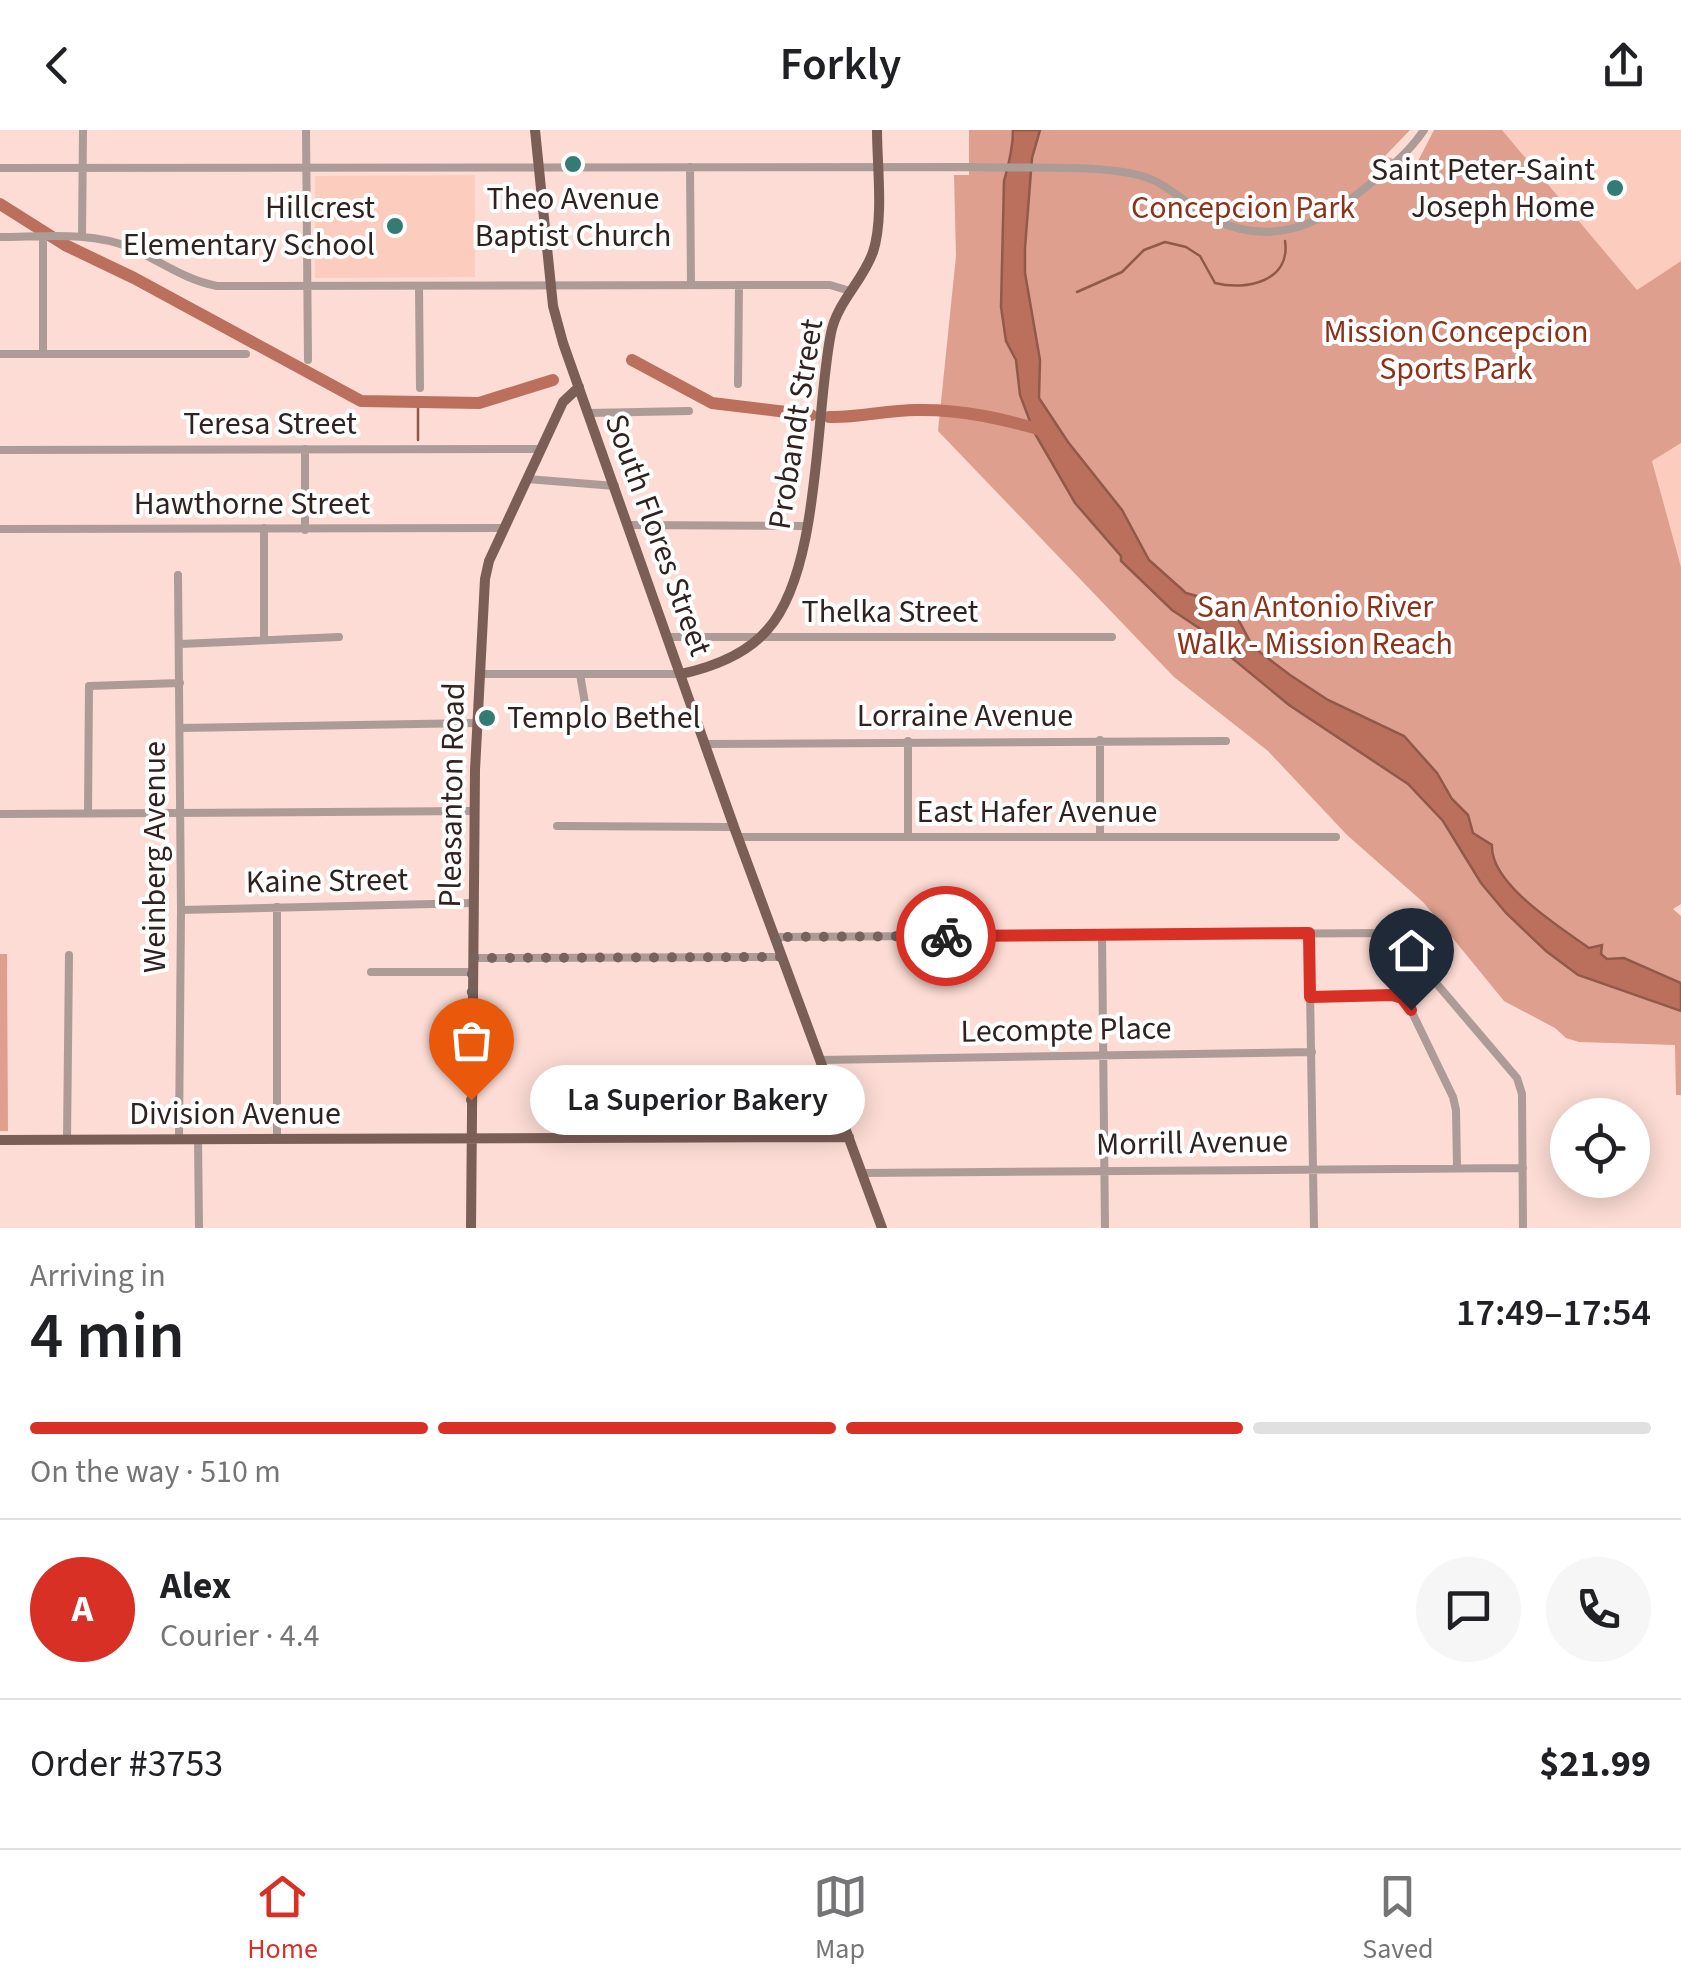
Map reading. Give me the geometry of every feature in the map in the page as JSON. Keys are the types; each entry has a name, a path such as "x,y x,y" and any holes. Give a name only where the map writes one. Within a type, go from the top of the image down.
{"main road":[{"name":"South Flores Street","path":"535,130 550,286 560,332 736,832 882,1228"},
{"name":"Probandt Street","path":"681,674 727,659 761,637 776,620 788,595 808,526 830,338 837,313 866,267 874,246 877,130"},
{"name":"Pleasanton Road","path":"471,1228 476,722 486,571 563,402 579,387"},
{"name":"Division Avenue","path":"0,1140 848,1137"}],"street":[{"path":"78,237 82,130"},
{"path":"306,130 308,360"},
{"path":"0,168 1076,170 1147,178 1168,188 1202,214 1228,225 1265,232 1327,217 1393,165 1424,130"},
{"path":"690,167 690,286"},
{"path":"43,236 44,354"},
{"path":"0,237 78,237 133,249 206,284 830,285 850,291"},
{"path":"738,384 739,285"},
{"path":"419,286 420,388"},
{"path":"0,354 246,354"},
{"path":"588,413 688,412"},
{"path":"305,530 306,448"},
{"name":"Teresa Street","path":"0,450 540,449"},
{"path":"527,479 614,486"},
{"path":"628,525 808,526"},
{"path":"264,528 264,640"},
{"name":"Hawthorne Street","path":"0,529 504,528"},
{"name":"Weinberg Avenue","path":"178,575 180,1139"},
{"path":"180,644 339,637"},
{"name":"Thelka Street","path":"668,637 1112,637"},
{"path":"480,674 681,674"},
{"path":"580,674 588,722"},
{"path":"88,813 88,688 97,684 180,683"},
{"path":"180,728 476,722"},
{"path":"1100,740 1100,837"},
{"name":"Lorraine Avenue","path":"705,744 1226,741"},
{"path":"908,742 908,837"},
{"path":"0,814 474,810"},
{"name":"East Hafer Avenue","path":"557,826 908,837 1336,836"},
{"name":"Kaine Street","path":"181,910 474,903"},
{"path":"277,907 278,1139"},
{"path":"775,937 1309,933 1396,936 1517,1078 1522,1094 1523,1228"},
{"path":"1309,933 1314,1228"},
{"path":"1102,935 1105,1228"},
{"path":"67,1140 69,955"},
{"path":"472,958 782,957"},
{"path":"371,972 472,972"},
{"path":"1310,997 1393,995 1407,1002 1453,1097 1456,1167"},
{"name":"Lecompte Place","path":"821,1060 1312,1052"},
{"path":"198,1139 199,1228"},
{"name":"Morrill Avenue","path":"862,1173 1523,1168"}],"shaded area":[{"path":"1013,130 1040,130 1032,158 1025,248 1025,273 1040,360 1039,398 1122,510 1149,560 1186,593 1215,601 1237,617 1253,647 1290,675 1328,700 1404,736 1468,815 1473,833 1492,845 1494,860 1514,889 1589,948 1602,945 1601,954 1607,959 1624,958 1681,983 1681,1011 1578,975 1546,951 1481,883 1443,821 1408,784 1289,705 1221,649 1217,640 1172,610 1121,561 1121,556 1075,503 1034,432 1020,395 1016,360 1006,341 1001,307 1004,181"},
{"name":"Saint Peter-Saint Joseph Home","path":"1502,130 1681,130 1681,261 1637,290"},
{"name":"Hillcrest Elementary School","path":"475,175 475,277 315,278 315,176"},
{"path":"1681,443 1681,567 1652,461"}],"green space":[{"path":"969,130 1410,130 1385,156 1415,167 1434,130 1502,130 1637,290 1681,261 1681,443 1652,461 1681,567 1681,904 1673,909 1681,916 1681,1095 1676,1095 1675,1045 1579,1042 1504,1001 1424,903 1347,835 1268,751 1174,677 938,431 956,256 954,175 969,175"},
{"path":"0,954 7,954 8,1131 0,1131"}],"waterway":[{"path":"0,204 65,245 361,401 479,403 553,380"},
{"path":"1077,292 1122,272 1144,250 1165,242 1186,247 1200,256 1215,283 1253,284 1281,266 1285,241"},
{"path":"632,360 712,403 811,415"},
{"path":"418,403 418,440"},
{"path":"829,417 905,410 950,411 1048,432"}],"way so far":[{"path":"471,1100 472,958 782,957 775,937 946,936"}],"place":[{"name":"Theo Avenue Baptist Church","path":"573,164"},
{"name":"Saint Peter-Saint Joseph Home","path":"1615,188"},
{"name":"Hillcrest Elementary School","path":"395,226"},
{"name":"Templo Bethel","path":"487,718"},
{"name":"La Superior Bakery","path":"471,1100"}],"route":[{"path":"946,936 1309,933 1310,997 1393,995 1407,1002 1411,1010"}],"park label":[{"name":"Concepcion Park","path":"1243,208"},
{"name":"Mission Concepcion Sports Park","path":"1456,350"},
{"name":"San Antonio River Walk - Mission Reach","path":"1315,626"}]}
